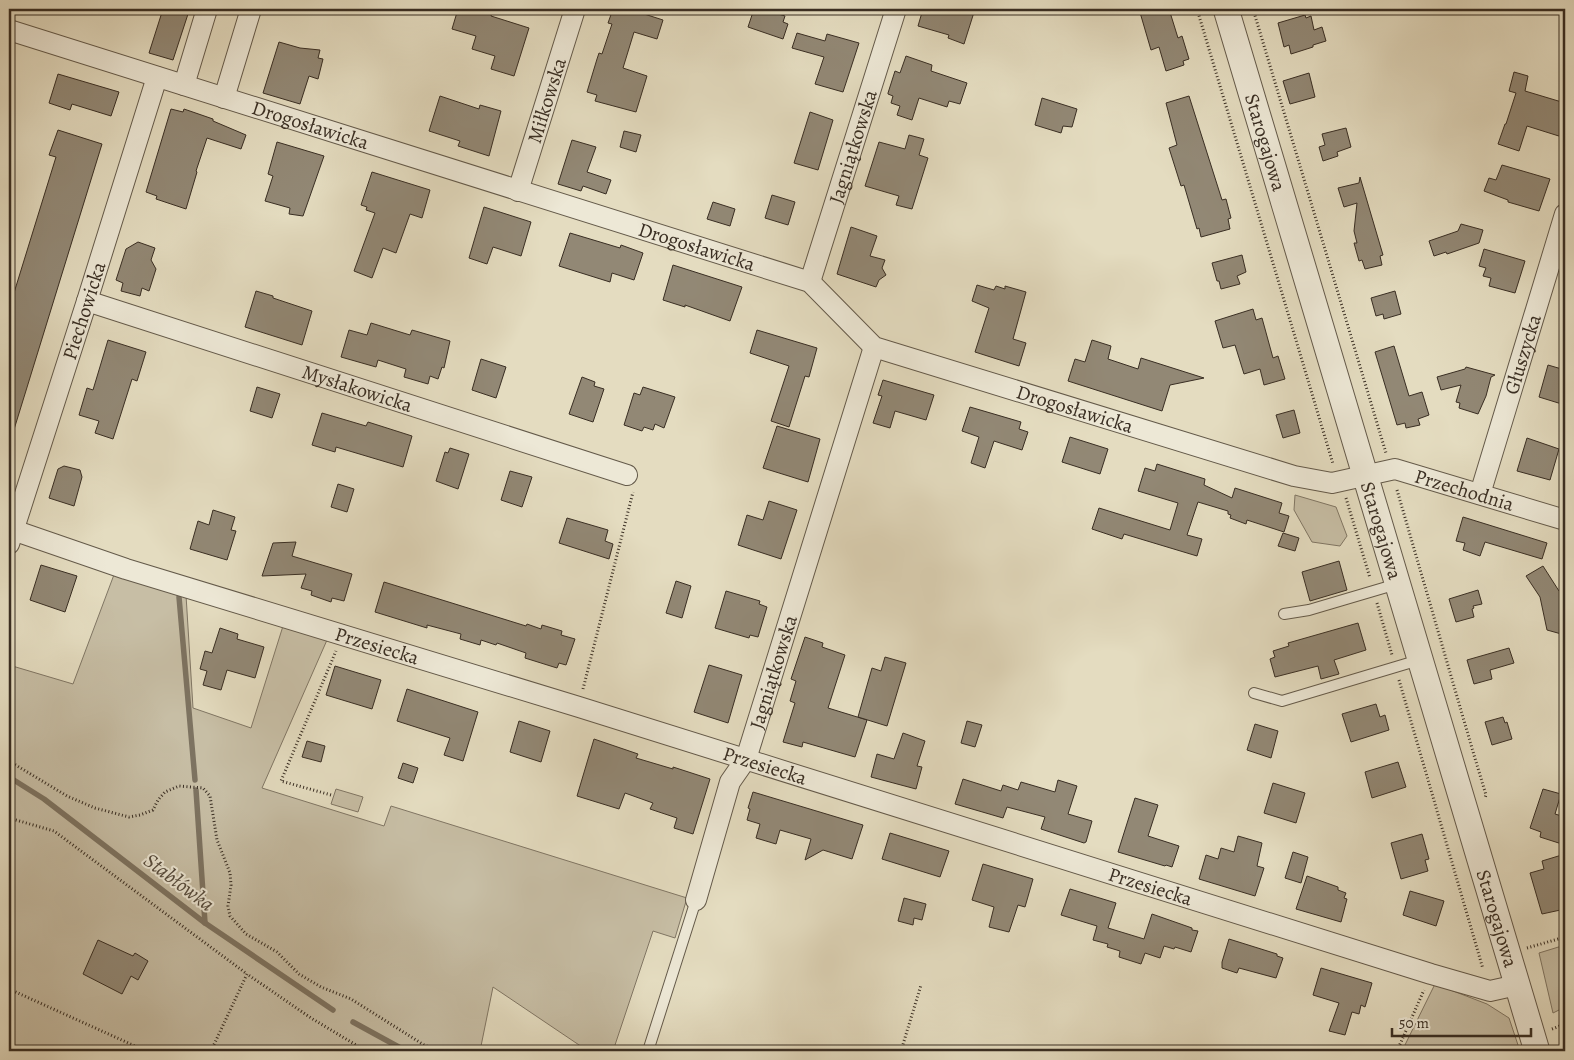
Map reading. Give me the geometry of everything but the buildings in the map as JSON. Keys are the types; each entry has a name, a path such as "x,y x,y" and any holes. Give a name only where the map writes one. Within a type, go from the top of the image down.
{"street":[{"path":"184,85 207,9"},
{"path":"224,98 251,9"},
{"name":"Miłkowska","path":"518,191 575,9"},
{"name":"Jagniątkowska","path":"810,282 896,9"},
{"name":"Starogajowa","path":"1226,9 1537,1051"},
{"name":"Drogosławicka","path":"9,30 810,282 874,346 1294,476 1332,483 1364,476"},
{"name":"Piechowicka","path":"11,537 157,77"},
{"name":"Głuszycka","path":"1480,494 1565,214"},
{"name":"Mysłakowicka","path":"87,301 627,475"},
{"name":"Jagniątkowska","path":"696,900 730,782 746,759 874,346"},
{"name":"Przechodnia","path":"1364,476 1395,470 1565,520"},
{"name":"Przesiecka","path":"11,537 126,569 340,636 579,707 1431,974 1490,991 1517,985"}],"lane":[{"path":"1284,614 1309,610 1397,584"},
{"path":"1254,693 1282,701 1420,660"},
{"name":"Jagniątkowska","path":"648,1051 696,900"}],"path":[{"path":"1197,9 1334,466"},
{"path":"1253,9 1388,460"},
{"path":"579,707 633,491 627,475"},
{"path":"1346,500 1490,991"},
{"path":"331,795 281,781 340,636"},
{"path":"9,761 67,796 95,808 129,817 153,810 158,800 166,792 178,786 204,788 210,796 217,840 230,873 231,885 228,906 230,916 246,934 277,952 300,974 321,987 350,1000 424,1045 440,1051"},
{"path":"9,818 54,831 247,974 311,1018 366,1051"},
{"path":"1507,952 1537,946 1565,937"},
{"path":"211,1051 247,974"},
{"path":"1397,1051 1431,974"},
{"path":"902,1051 921,985"},
{"path":"9,989 146,1051"}],"shaded area":[{"path":"1295,495 1336,507 1347,536 1340,546 1312,542 1294,510"},
{"path":"115,572 186,595 193,708 251,728 283,626 327,640 262,788 384,826 391,806 687,898 675,938 653,931 613,1051 588,1051 493,987 480,1051 9,1051 9,665 73,684"},
{"path":"336,789 363,797 358,812 331,804"},
{"path":"1565,945 1565,1007 1553,1013 1539,953"},
{"path":"1435,984 1487,1004 1509,1018 1520,1051 1402,1051"}],"waterway":[{"path":"179,597 195,780"},
{"name":"Stabłówka","path":"9,777 44,799 205,923 333,1010"},
{"path":"196,790 205,923"},
{"name":"Stabłówka","path":"353,1022 406,1051"}]}
